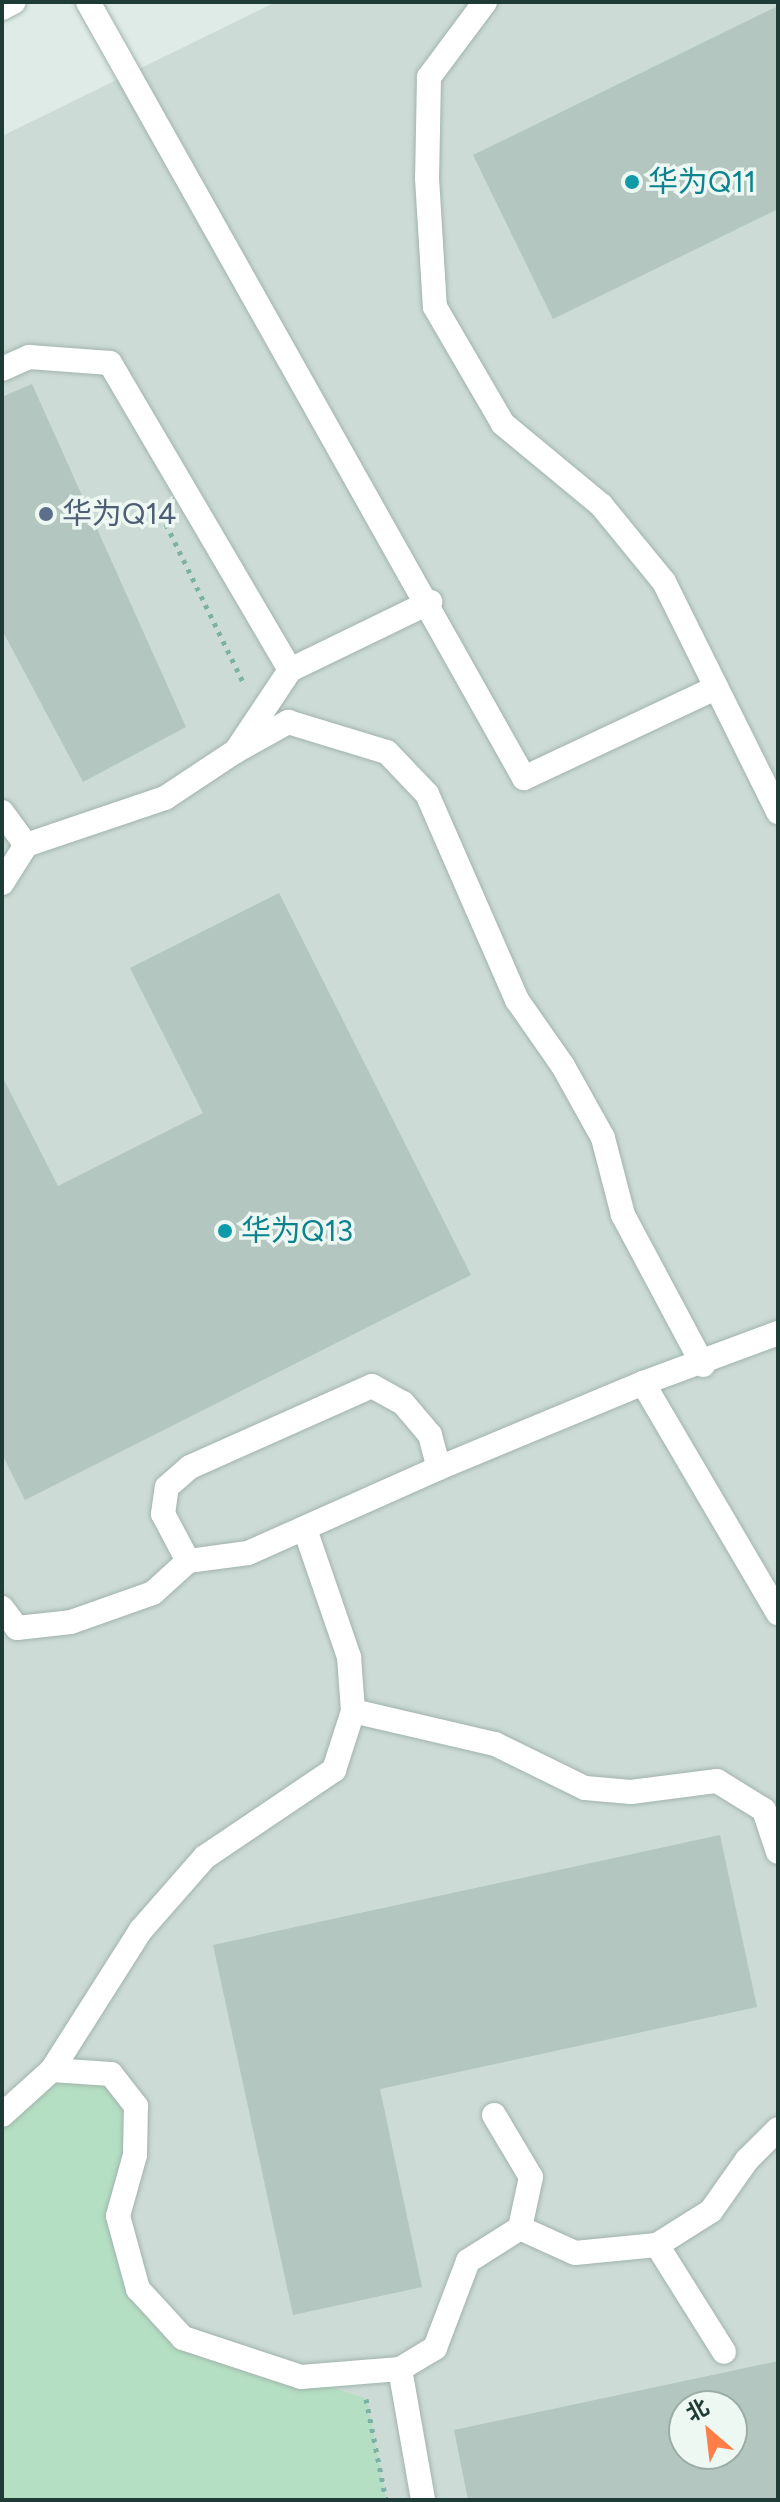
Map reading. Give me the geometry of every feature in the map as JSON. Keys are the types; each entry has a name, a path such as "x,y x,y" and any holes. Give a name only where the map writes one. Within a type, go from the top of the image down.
{"street":[{"path":"2,8 14,2"},
{"path":"88,2 430,602 524,778 715,688"},
{"path":"485,2 429,77 427,178 435,307 503,424 601,505 664,582 778,812"},
{"path":"2,369 29,357 110,363 290,670"},
{"path":"236,751 290,670 430,602"},
{"path":"2,883 26,845 165,798 236,751 288,722 387,752 427,794 517,1000 563,1066 603,1138 623,1215 703,1365"},
{"path":"2,812 26,845"},
{"path":"2,1608 17,1628 71,1622 153,1593 188,1561 248,1553 439,1468 643,1383 703,1365 778,1333"},
{"path":"643,1383 778,1613"},
{"path":"188,1561 163,1514 167,1487 190,1467 372,1386 403,1403 430,1435 439,1468"},
{"path":"2,2115 52,2070 141,1930 205,1857 334,1770 353,1711 349,1657 305,1529"},
{"path":"353,1711 495,1744 585,1788 631,1792 717,1781 764,1810 778,1852"},
{"path":"52,2070 111,2074 136,2106 135,2155 118,2216 138,2289 183,2338 301,2377 400,2369 435,2348 468,2261 520,2228 531,2177 494,2115"},
{"path":"520,2228 575,2253 657,2245 711,2211 747,2160 778,2129"},
{"path":"657,2245 724,2352"},
{"path":"400,2369 423,2500"}],"path":[{"path":"165,521 246,695"},
{"path":"355,2394 367,2399 386,2500"}],"shaded area":[{"path":"276,2 778,2 778,2500 2,2500 2,136"}],"green space":[{"path":"52,2070 111,2074 136,2106 118,2216 138,2289 183,2338 367,2399 386,2500 2,2500 2,2115"}],"building":[{"name":"华为Q11","path":"778,6 778,209 553,319 473,155"},
{"name":"华为Q14","path":"32,384 186,727 83,782 2,630 2,397"},
{"name":"华为Q13","path":"279,893 471,1275 25,1500 2,1454 2,1076 58,1186 203,1113 130,968"},
{"path":"720,1835 757,2007 380,2089 422,2287 293,2315 213,1945"},
{"path":"778,2361 778,2500 468,2500 454,2430"}],"place":[{"name":"华为Q11","path":"632,182"},
{"name":"华为Q14","path":"46,514"},
{"name":"华为Q13","path":"225,1231"}]}
